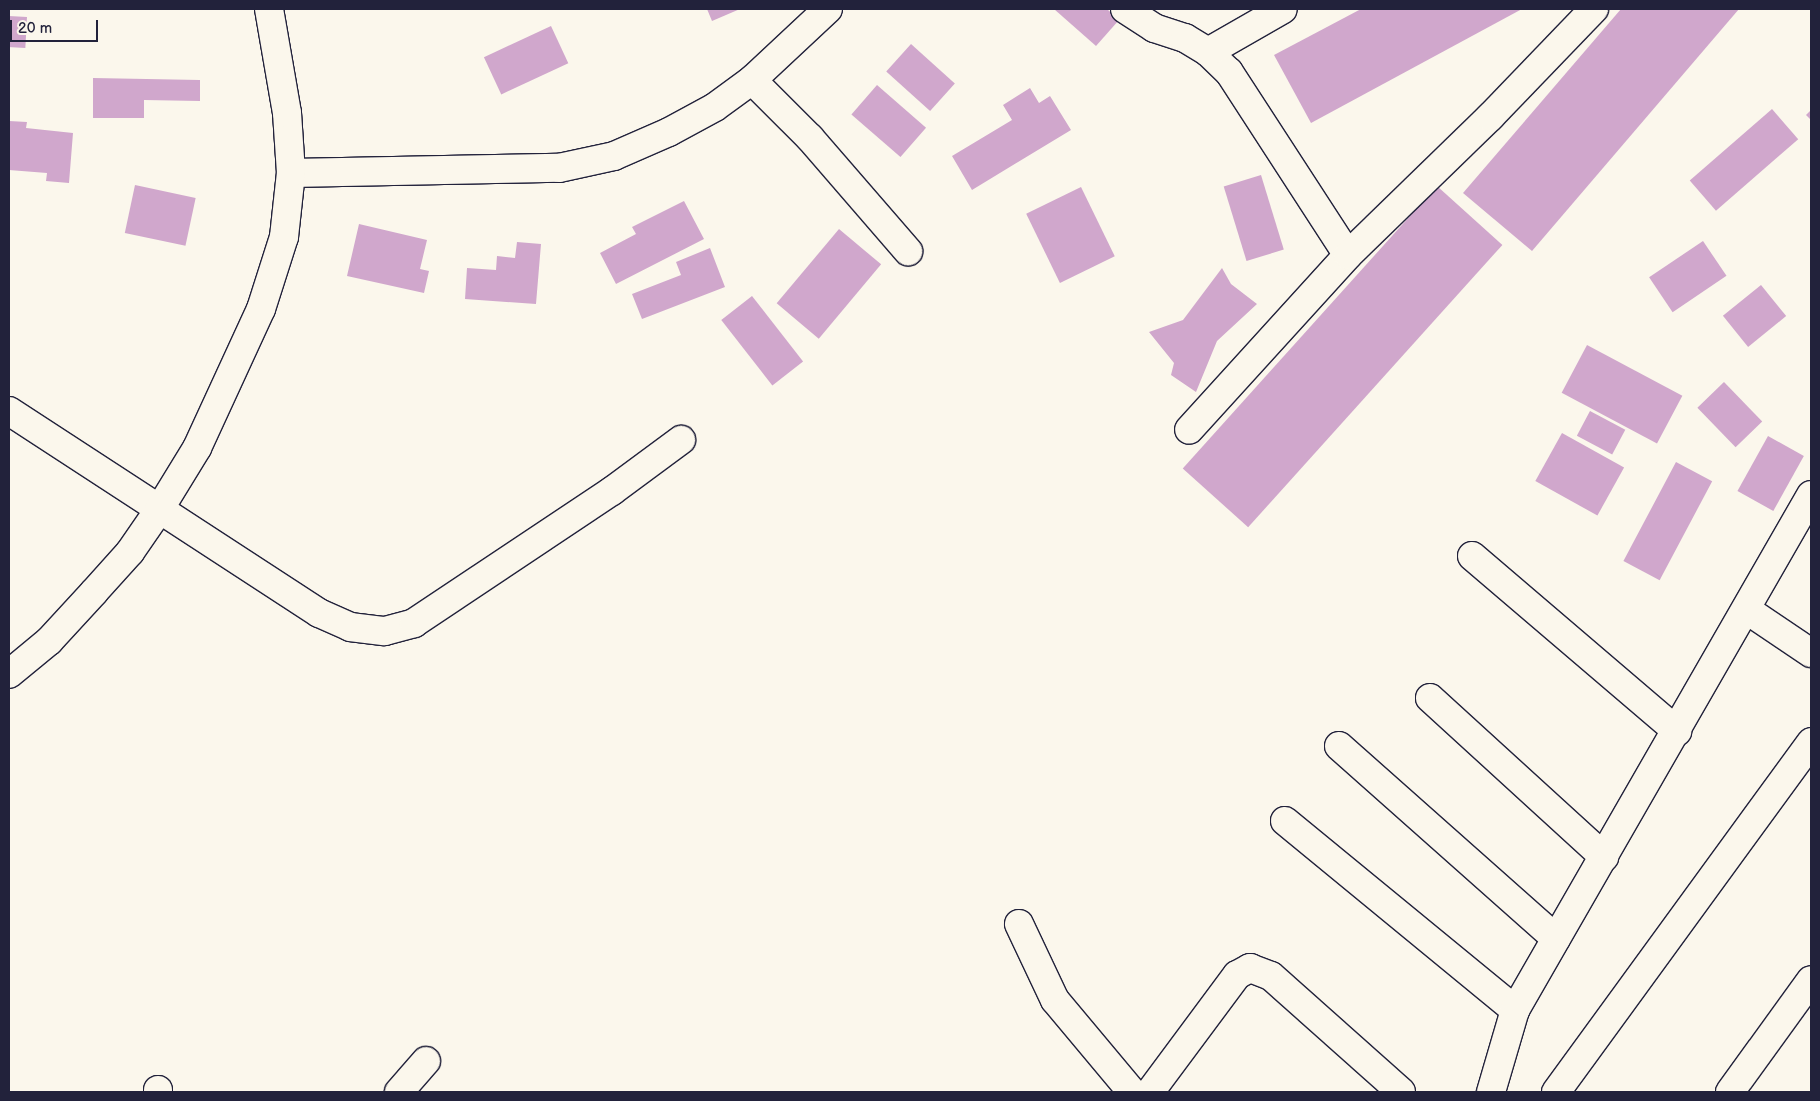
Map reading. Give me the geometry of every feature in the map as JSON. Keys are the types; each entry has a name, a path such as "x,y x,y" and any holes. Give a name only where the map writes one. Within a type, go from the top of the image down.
{"street":[{"path":"9,674 49,641 88,599 130,552 159,510 197,448 261,309 284,237 291,173 287,112 269,9"},
{"path":"291,173 559,168 614,156 669,132 715,107 752,80 828,9"},
{"path":"1124,9 1154,28 1185,38 1208,52 1229,72 1348,256"},
{"path":"1208,52 1283,9"},
{"path":"1189,430 1348,256 1490,118 1594,9"},
{"path":"752,80 810,138 908,251"},
{"path":"9,412 319,613 350,627 386,631 414,623 612,491 681,440"},
{"path":"1491,1092 1515,1010 1748,610 1803,531 1811,495"},
{"path":"1472,556 1677,731"},
{"path":"1748,610 1811,653"},
{"path":"1430,698 1604,857"},
{"path":"1556,1092 1811,742"},
{"path":"1340,746 1556,939"},
{"path":"1285,821 1515,1010"},
{"path":"1019,924 1055,1000 1132,1092"},
{"path":"1150,1092 1237,975 1250,968 1270,976 1402,1092"},
{"path":"1730,1092 1811,980"},
{"path":"399,1092 426,1061"}],"building":[{"path":"707,9 740,9 712,21"},
{"path":"1054,9 1107,9 1119,20 1096,46"},
{"path":"1361,9 1522,9 1311,123 1274,55"},
{"path":"1621,9 1739,9 1532,251 1463,193"},
{"path":"9,16 27,17 25,48 9,47"},
{"path":"551,26 568,63 501,94 484,57"},
{"path":"911,44 955,83 930,111 886,71"},
{"path":"93,78 200,80 200,101 144,100 144,118 93,118"},
{"path":"877,85 926,128 900,157 851,114"},
{"path":"1030,88 1039,103 1050,96 1071,130 972,190 952,156 1012,120 1003,105"},
{"path":"1772,109 1798,139 1716,211 1690,181"},
{"path":"1811,110 1811,120 1806,115"},
{"path":"9,121 27,122 26,128 73,133 69,183 46,181 47,173 9,170"},
{"path":"1261,175 1284,250 1247,261 1224,186"},
{"path":"135,185 196,198 185,246 125,233"},
{"path":"1437,186 1502,245 1248,527 1183,468"},
{"path":"1081,187 1115,256 1060,283 1026,214"},
{"path":"684,201 704,239 616,284 600,253 636,234 632,227"},
{"path":"359,224 427,240 420,269 429,271 424,293 347,276"},
{"path":"839,229 881,264 819,339 777,303"},
{"path":"1703,241 1726,276 1673,312 1649,277"},
{"path":"517,242 541,244 536,304 465,299 467,268 496,270 497,256 515,258"},
{"path":"710,248 725,287 642,319 632,294 681,275 676,262"},
{"path":"1222,268 1231,284 1257,304 1217,341 1196,392 1171,375 1174,363 1149,332 1183,320"},
{"path":"1761,285 1786,316 1748,347 1723,316"},
{"path":"752,296 803,361 772,385 721,320"},
{"path":"1587,345 1682,396 1657,443 1562,393"},
{"path":"1724,382 1762,422 1736,447 1697,408"},
{"path":"1590,411 1625,430 1612,455 1577,436"},
{"path":"1562,433 1624,467 1597,516 1535,481"},
{"path":"1768,436 1804,456 1773,511 1737,491"},
{"path":"1676,462 1712,481 1660,580 1623,561"}]}
